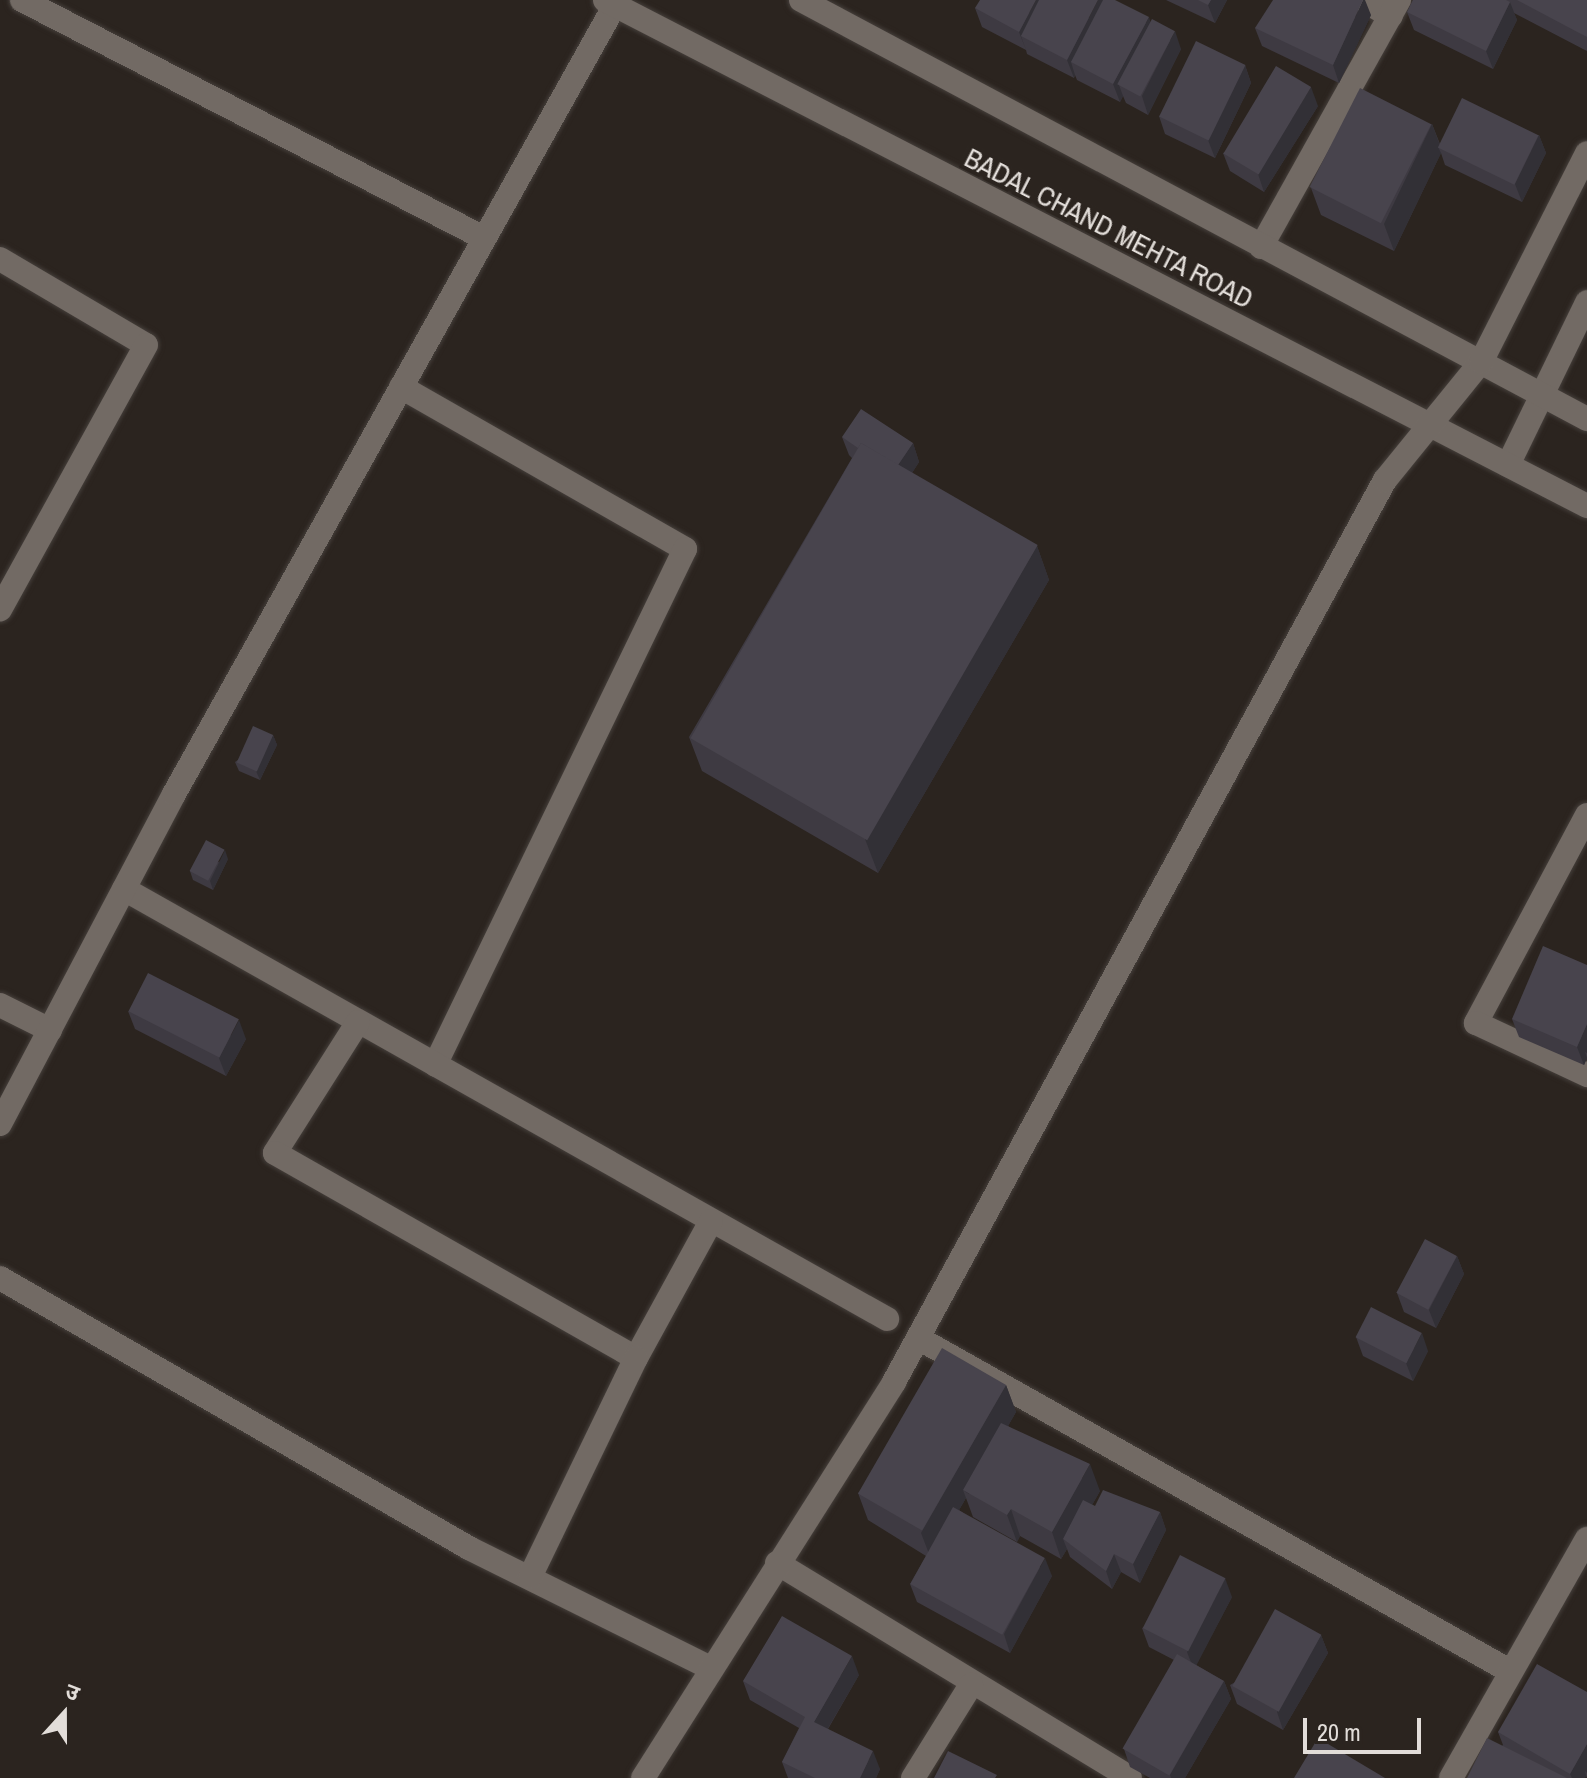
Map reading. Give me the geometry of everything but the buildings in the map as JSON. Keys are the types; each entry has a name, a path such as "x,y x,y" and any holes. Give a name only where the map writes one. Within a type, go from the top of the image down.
{"street":[{"path":"22,0 484,238"},
{"path":"801,0 1587,419"},
{"path":"1261,247 1395,8 1363,0"},
{"path":"0,1124 124,889 484,238 610,3"},
{"name":"BADAL CHAND MEHTA ROAD","path":"610,3 1587,506"},
{"path":"643,1778 918,1338 1385,480 1434,426 1481,362 1587,153"},
{"path":"0,259 146,345 0,609"},
{"path":"1508,465 1587,302"},
{"path":"401,387 685,549 435,1065"},
{"path":"1584,831 1476,1023 1587,1075"},
{"path":"124,889 887,1319"},
{"path":"0,1005 50,1030"},
{"path":"358,1022 275,1153 636,1358"},
{"path":"530,1577 636,1358 711,1221"},
{"path":"0,1278 530,1577 711,1668"},
{"path":"918,1338 1508,1670"},
{"path":"1451,1778 1508,1670 1587,1539"},
{"path":"777,1563 971,1685 1130,1778"},
{"path":"913,1778 971,1685"}]}
